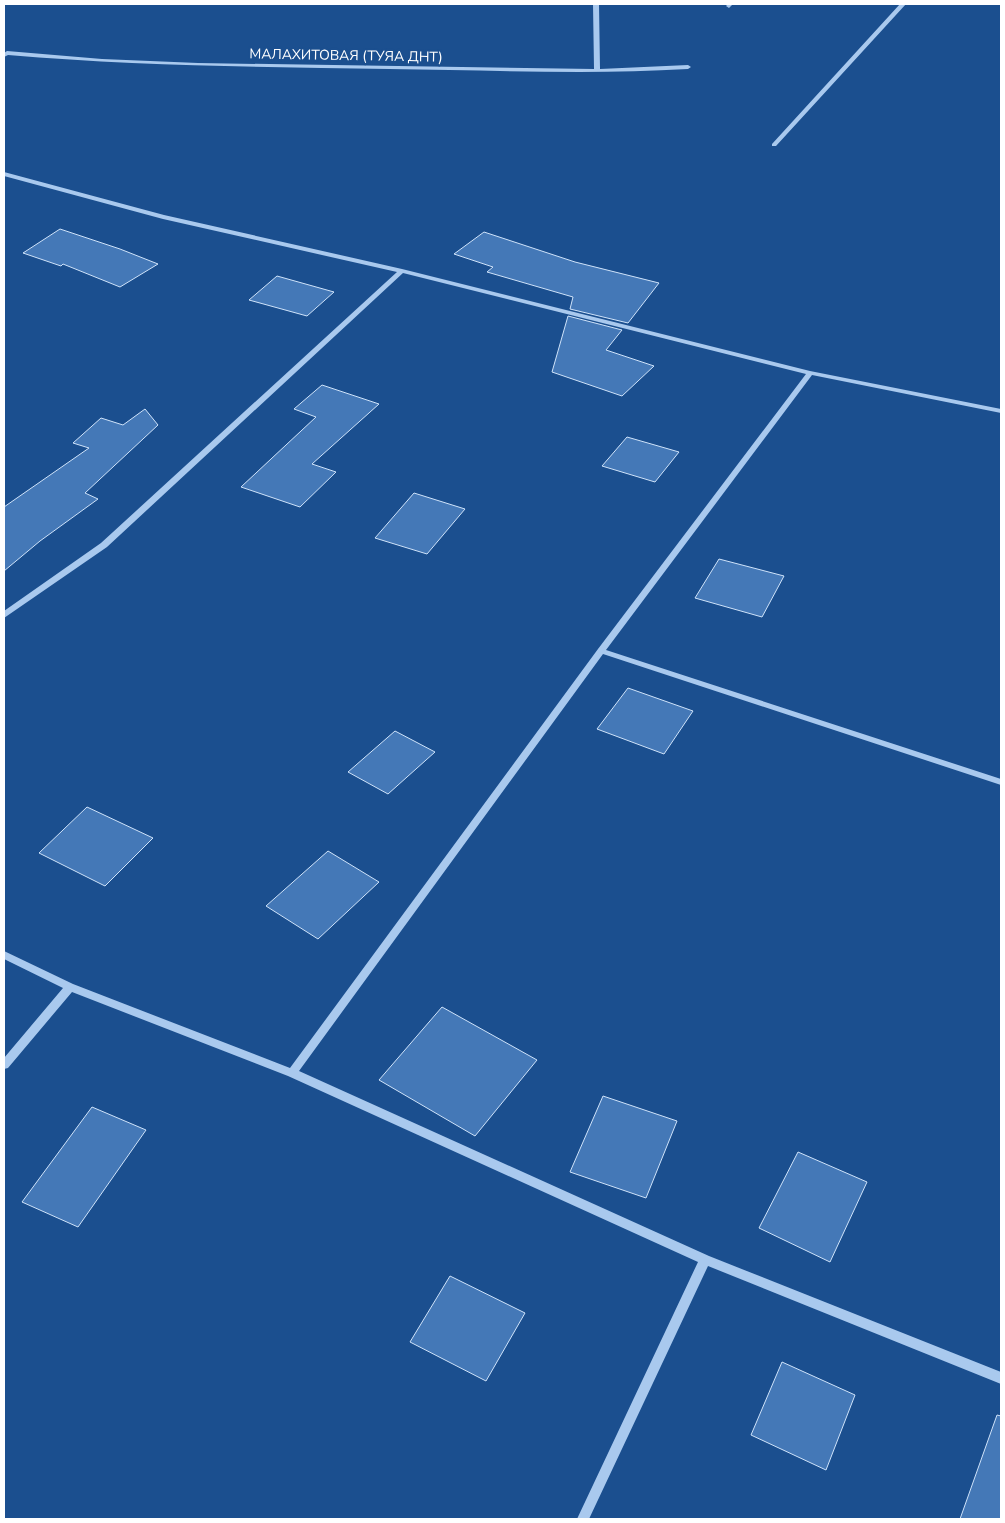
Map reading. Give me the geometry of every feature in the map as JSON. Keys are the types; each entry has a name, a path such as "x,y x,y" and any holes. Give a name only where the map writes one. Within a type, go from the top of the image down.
{"street":[{"path":"596,4 598,70"},
{"path":"774,145 903,4"},
{"name":"МАЛАХИТОВАЯ (ТУЯА ДНТ)","path":"4,55 7,53 44,57 187,63 425,67 535,72 688,66"},
{"path":"4,174 163,217 402,271 810,373 1001,411"},
{"path":"4,615 104,545 402,271"},
{"path":"292,1073 600,651 810,373"},
{"path":"600,651 1001,782"},
{"path":"4,955 70,987 292,1073 705,1260 1001,1378"},
{"path":"4,1065 70,987"},
{"path":"583,1519 705,1260"}],"building":[{"path":"60,229 158,264 120,287 63,264 61,266 23,253"},
{"path":"484,232 575,262 659,283 628,323 570,309 573,297 487,272 493,267 454,254"},
{"path":"277,276 334,292 307,316 249,300"},
{"path":"568,316 622,330 606,350 654,366 622,396 552,372"},
{"path":"322,385 379,404 312,464 336,472 300,507 241,487 316,417 294,409"},
{"path":"145,409 158,425 85,493 98,499 40,541 4,571 4,507 89,448 73,443 101,418 123,425"},
{"path":"627,437 679,452 655,482 602,466"},
{"path":"414,493 465,509 427,554 375,538"},
{"path":"719,559 784,576 762,617 695,598"},
{"path":"628,688 693,711 664,754 597,729"},
{"path":"395,731 435,752 388,794 348,772"},
{"path":"87,807 153,838 105,886 39,853"},
{"path":"328,851 379,882 318,939 266,906"},
{"path":"442,1007 537,1060 475,1136 379,1080"},
{"path":"603,1096 677,1121 646,1198 570,1172"},
{"path":"92,1107 146,1130 78,1227 22,1202"},
{"path":"798,1152 867,1182 830,1262 759,1228"},
{"path":"450,1276 525,1313 486,1381 410,1342"},
{"path":"782,1362 855,1395 826,1470 751,1435"},
{"path":"997,1415 1001,1416 1001,1519 960,1519"}]}
